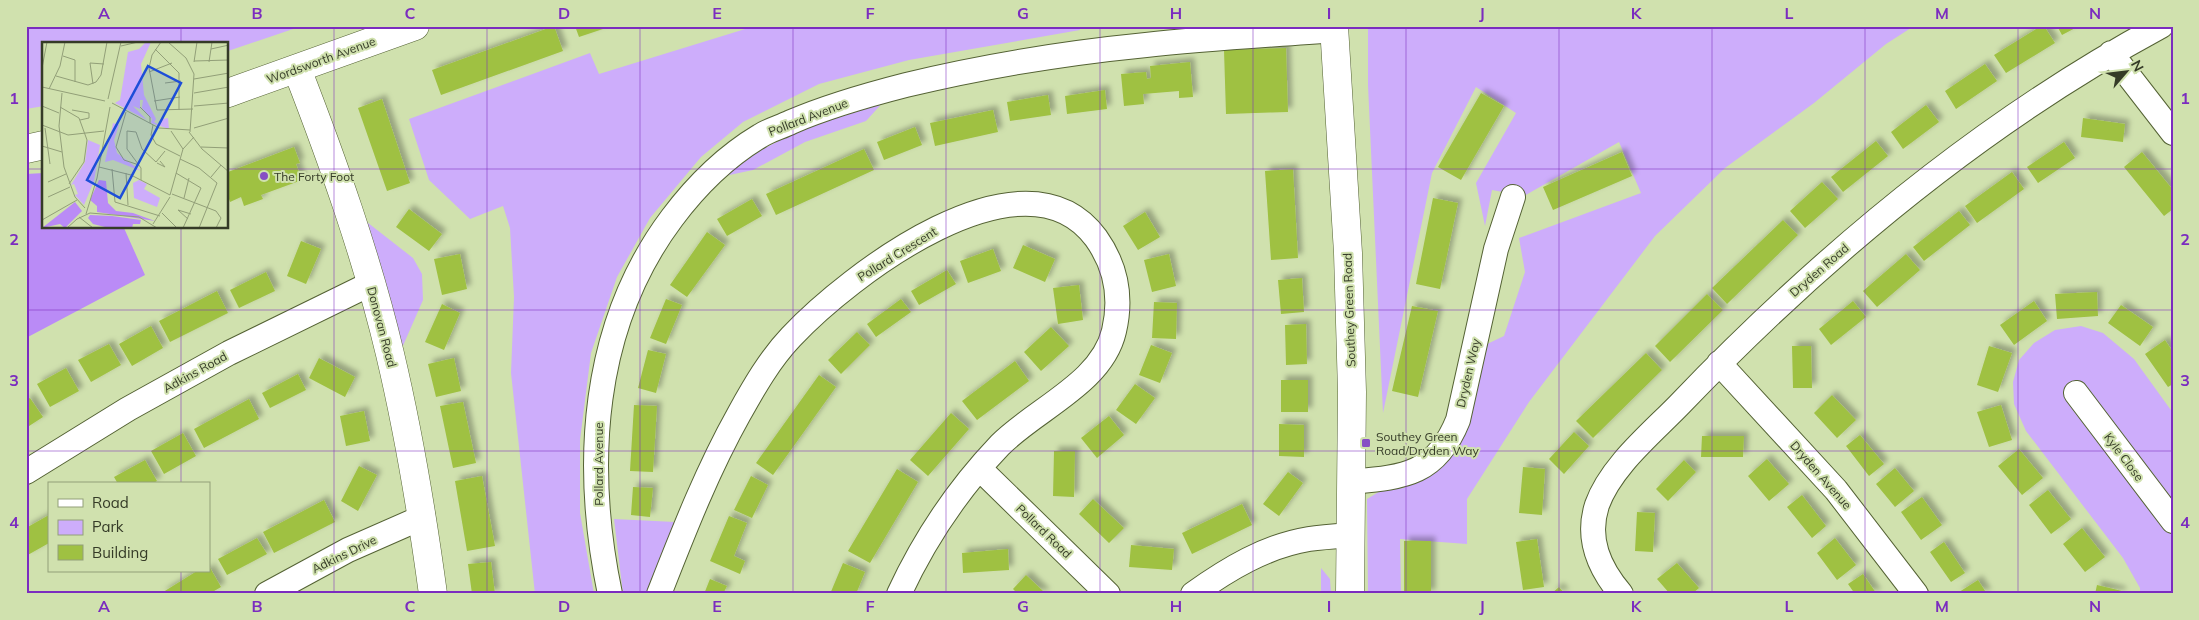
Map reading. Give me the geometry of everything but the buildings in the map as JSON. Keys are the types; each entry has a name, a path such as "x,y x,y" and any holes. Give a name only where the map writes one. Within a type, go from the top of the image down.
{"street":[{"name":"Wordsworth Avenue","path":"229,93 415,26"},
{"name":"Dryden Road","path":"1621,594 1607,575 1592,540 1596,507 1604,489 1621,466 1719,363 1786,298 1894,205 2037,100 2111,53 2161,26"},
{"name":"Southey Green Road","path":"1334,28 1348,253 1352,392 1350,594"},
{"name":"Pollard Avenue","path":"610,594 602,557 596,430 602,378 614,331 632,282 658,237 688,197 724,162 762,135 813,113 872,93 970,70 1052,56 1145,45 1334,28"},
{"path":"2111,53 2173,133"},
{"name":"Donovan Road","path":"297,69 326,145 390,353 422,517 432,594"},
{"path":"26,149 42,145"},
{"name":"Dryden Way","path":"1351,482 1395,478 1410,474 1422,467 1450,440 1458,420 1496,249 1513,197"},
{"name":"Pollard Crescent","path":"658,594 720,449 758,380 791,338 844,288 905,246 952,221 991,207 1023,203 1051,208 1075,217 1092,233 1107,253 1116,279 1118,304 1114,332 1106,355 1091,374 1033,416 1001,445 980,469 947,509 911,567 899,594"},
{"name":"Adkins Road","path":"26,472 128,409 229,353 370,284"},
{"name":"Dryden Avenue","path":"1719,363 1836,490 1916,594"},
{"name":"Kyle Close","path":"2076,393 2173,521"},
{"name":"Pollard Road","path":"980,469 1108,594"},
{"name":"Adkins Drive","path":"267,594 348,550 422,517"},
{"path":"1194,594 1226,570 1270,550 1308,539 1351,535"}],"green space":[{"path":"26,26 302,26 229,51 229,42 42,42 42,106 26,109"},
{"path":"755,26 1079,26 1080,30 909,60 819,84 743,122 701,157 650,218 617,277 591,353 580,440 580,513 594,594 535,594 511,373 514,297 510,228 503,206 470,219 429,180 409,119 590,53 599,74"},
{"path":"1368,26 1914,26 1886,44 1814,103 1725,168 1655,236 1529,402 1467,499 1467,544 1400,539 1401,594 1368,594 1367,499 1382,490 1403,488 1435,470 1485,345 1504,336 1525,272 1519,238 1641,193 1619,142 1524,196 1492,190 1485,226 1476,183 1516,113 1476,87 1432,173 1383,413 1368,85"},
{"path":"886,99 866,121 805,142 753,170 720,177 753,154 804,128"},
{"path":"363,219 413,258 422,274 423,300 402,348"},
{"path":"2081,326 2103,333 2134,359 2173,413 2173,594 2140,594 2140,588 2123,558 2026,431 2014,404 2013,382 2019,360 2034,343 2055,330"},
{"path":"614,519 675,522 646,594 623,594"},
{"path":"1321,568 1330,579 1331,594 1321,594"}],"shaded area":[{"path":"42,173 42,229 124,229 145,275 26,338 26,174"}],"place":[{"name":"The Forty Foot","path":"264,176"},
{"name":"Southey Green Road/Dryden Way","path":"1366,443"}]}
